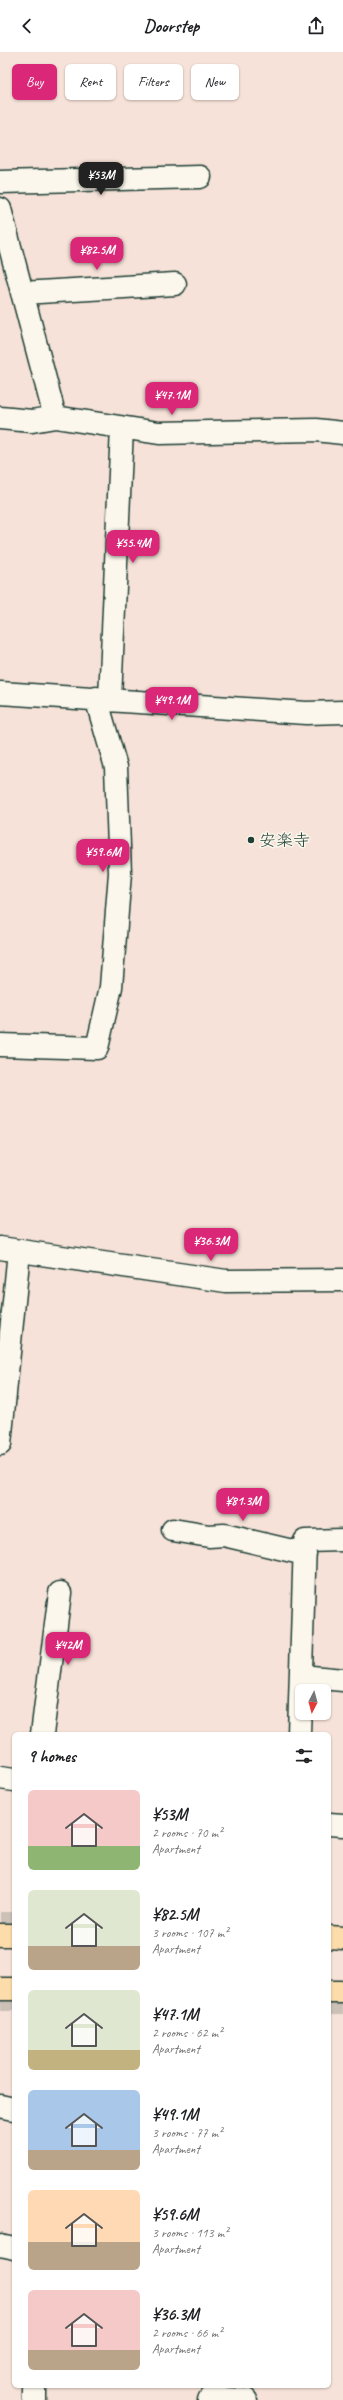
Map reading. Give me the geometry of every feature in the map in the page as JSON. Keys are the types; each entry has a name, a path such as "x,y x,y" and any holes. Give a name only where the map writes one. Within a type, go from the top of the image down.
{"main road":[{"path":"0,1935 12,1936"},
{"path":"331,1938 343,1938"},
{"path":"0,1989 12,1989"},
{"path":"331,1992 343,1992"}],"street":[{"path":"0,182 200,177"},
{"path":"0,209 55,417"},
{"path":"22,292 175,284"},
{"path":"0,418 32,421 55,417 159,433 316,430 343,433"},
{"path":"0,1045 97,1048 111,987 120,873 116,767 103,699 122,428"},
{"path":"0,693 306,714 343,712"},
{"path":"0,1444 10,1249 226,1281 343,1280"},
{"path":"173,1530 209,1536 224,1535 305,1554"},
{"path":"299,1732 305,1541 343,1540"},
{"path":"42,1732 60,1593"},
{"path":"301,1676 343,1680"},
{"path":"0,1778 12,1780"},
{"path":"331,1824 343,1825"},
{"path":"0,2106 12,2109"},
{"path":"0,2245 12,2248"},
{"path":"34,2388 34,2400"},
{"path":"218,2400 246,2400"}],"tunnel":[{"path":"0,1923 12,1923"},
{"path":"0,2000 12,2000"},
{"path":"331,2003 343,2003"}],"place":[{"name":"安楽寺","path":"251,840"}]}
